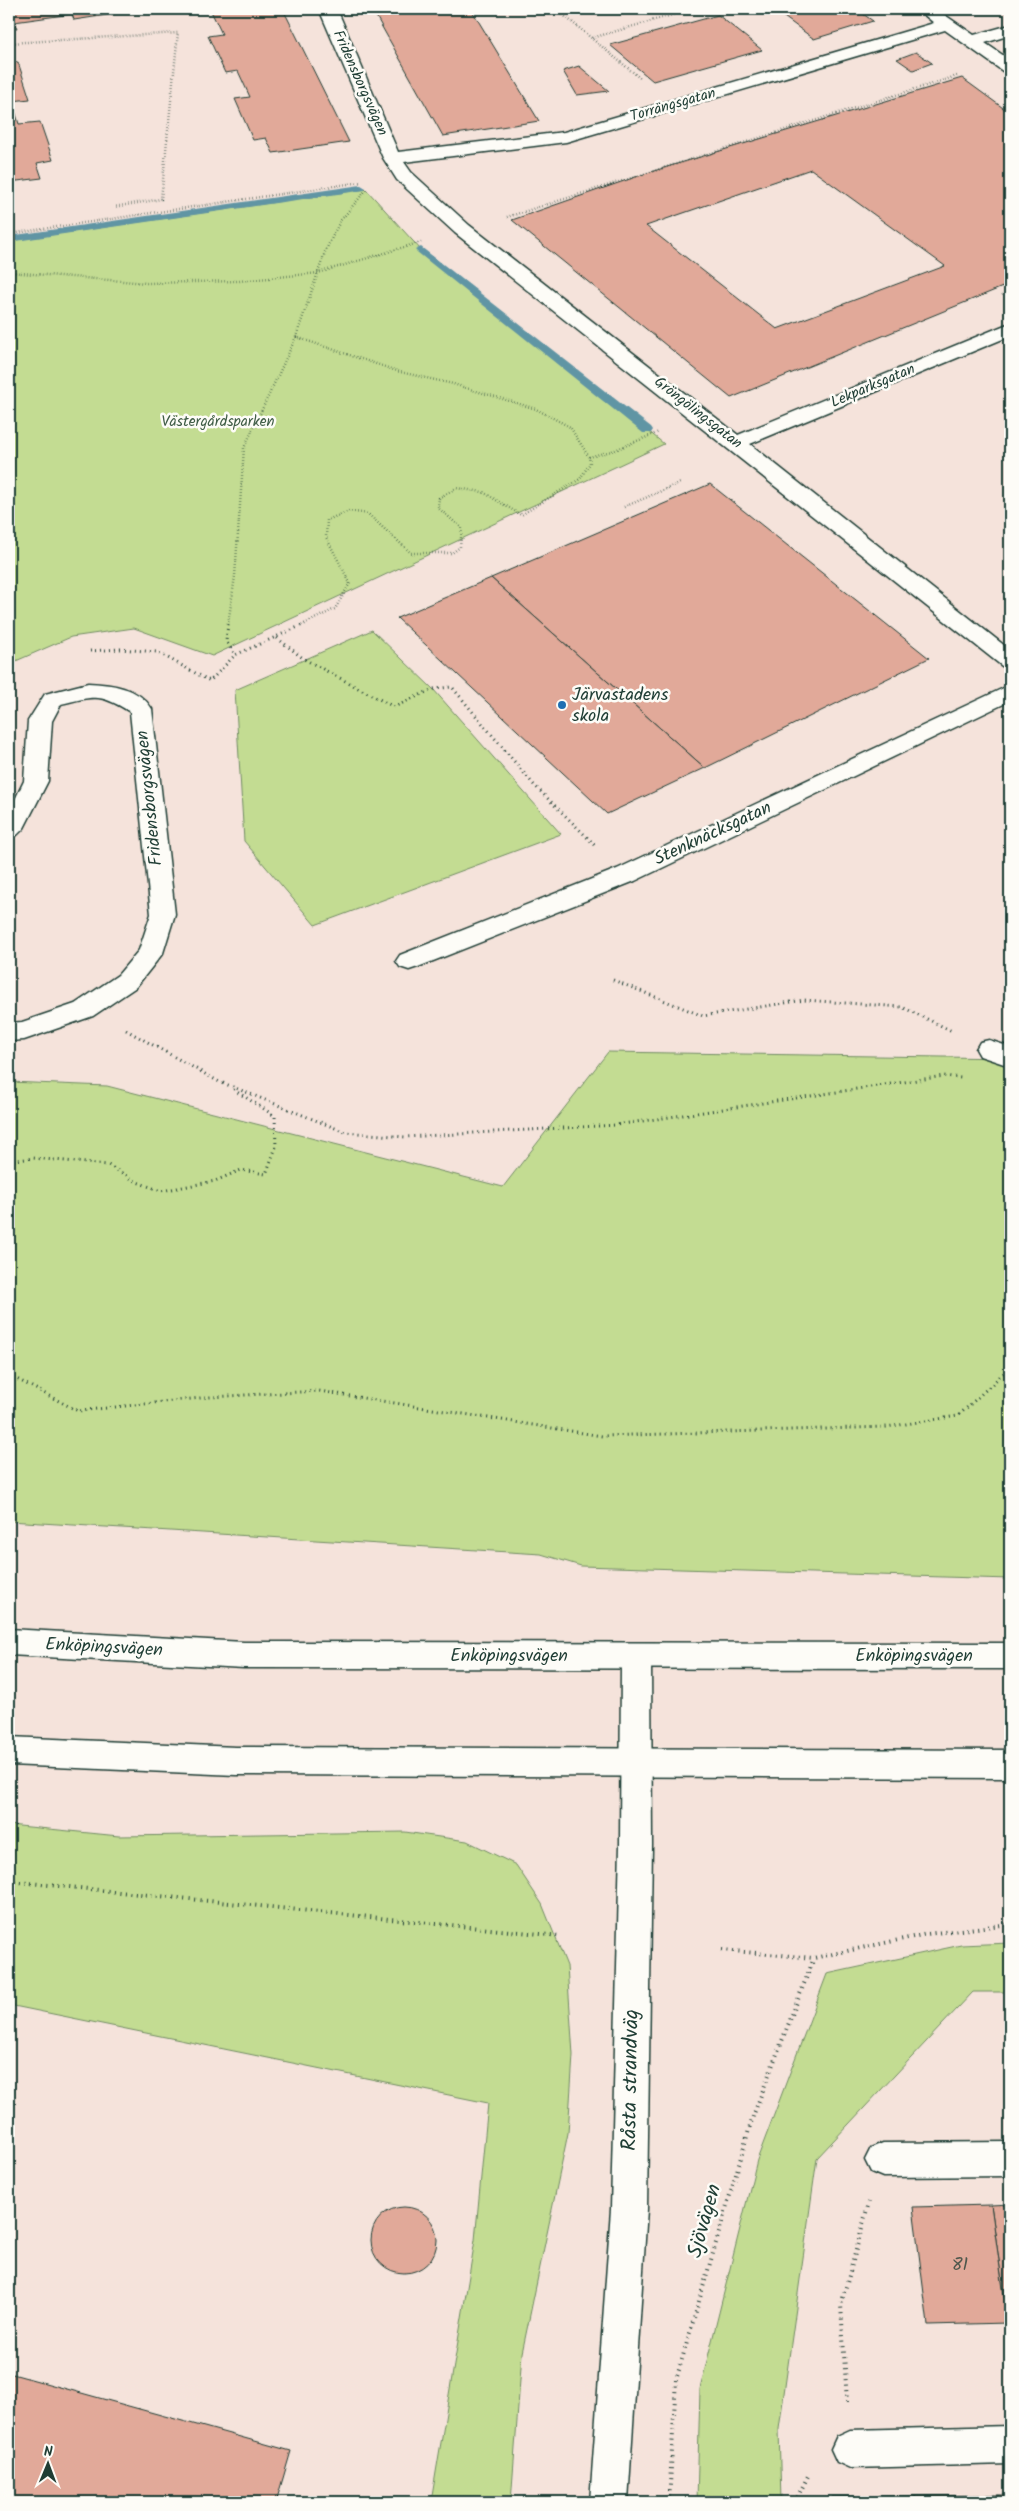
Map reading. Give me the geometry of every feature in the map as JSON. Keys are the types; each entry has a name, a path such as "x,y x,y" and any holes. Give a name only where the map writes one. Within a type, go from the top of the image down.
{"street":[{"name":"Fridensborgsvägen","path":"328,9 392,158"},
{"path":"924,9 1010,68"},
{"name":"Torrängsgatan","path":"392,158 566,137 948,24"},
{"path":"972,41 1010,30"},
{"name":"Gröngölingsgatan","path":"392,158 404,176 462,230 736,443 1010,662"},
{"name":"Lekparksgatan","path":"736,443 1010,329"},
{"name":"Fridensborgsvägen","path":"9,829 16,822 36,780 40,721 53,699 88,690 115,692 141,709 163,914 151,953 127,981 84,1010 24,1031 9,1032"},
{"name":"Stenknäcksgatan","path":"409,961 626,875 1010,692"},
{"name":"Enköpingsvägen","path":"9,1642 244,1656 1010,1656"},
{"name":"Råsta strandväg","path":"609,2502 629,2209 636,1657"},
{"path":"9,1751 236,1761 1010,1764"},
{"path":"883,2160 1010,2159"},
{"path":"850,2448 1010,2445"}],"path":[{"path":"556,9 643,81"},
{"path":"592,38 693,9"},
{"path":"9,43 178,33 161,199 114,207"},
{"path":"9,272 147,283 239,281 318,273 960,75"},
{"path":"9,234 404,176"},
{"path":"235,655 226,641 234,576 244,448 296,337 324,252 340,221 373,180"},
{"path":"87,651 120,649 157,652 210,681 235,655 277,638 335,609 350,582 326,537 327,520 349,511 368,514 411,553 452,553 460,547 462,528 438,508 439,498 456,488 484,492 521,515 580,479 590,463 590,457 570,427 536,409 453,384 400,372 296,337"},
{"path":"590,457 615,450 663,430"},
{"path":"624,507 680,483"},
{"path":"277,638 304,659 394,707 433,689 452,687 534,785 626,875"},
{"path":"613,980 703,1016 804,1000 902,1006 1000,1053"},
{"path":"9,1161 33,1158 108,1164 137,1182 161,1192 215,1181 241,1170 266,1174 276,1147 274,1116 223,1083 138,1035 84,1010"},
{"path":"223,1083 345,1132 405,1137 616,1125 944,1076 963,1079"},
{"path":"9,1375 78,1411 210,1397 319,1392 602,1436 886,1427 958,1416 1010,1367"},
{"path":"9,1881 560,1936"},
{"path":"722,1950 814,1958 927,1934 1010,1924"},
{"name":"Sjövägen","path":"669,2502 676,2380 753,2116 814,1958"},
{"path":"795,2502 812,2468 850,2448 841,2305 862,2220 883,2160"}],"green space":[{"name":"Västergårdsparken","path":"366,189 421,250 552,352 664,444 212,656 134,628 71,637 9,664 9,241"},
{"path":"372,630 433,689 561,834 315,925 244,841 235,690"},
{"path":"608,1052 1010,1058 1010,1579 581,1566 541,1554 9,1521 9,1082 107,1086 503,1187"},
{"path":"9,1825 119,1836 405,1832 467,1841 516,1865 542,1904 567,1966 573,2055 568,2133 522,2353 511,2502 431,2502 475,2240 488,2103 9,2005"},
{"path":"1010,1943 1010,1992 973,1992 817,2158 779,2429 781,2502 697,2502 700,2389 757,2160 827,1974 961,1945"}],"building":[{"path":"9,9 125,9 127,12 74,20 72,14 14,22 17,28 9,29"},
{"path":"210,9 283,9 349,142 273,153 266,138 253,140 235,99 250,97 238,71 225,73 208,36 222,34"},
{"path":"372,9 471,9 539,121 443,136"},
{"path":"773,9 856,9 873,21 814,39"},
{"path":"718,15 762,50 653,81 610,45"},
{"path":"916,52 932,63 913,70 897,59"},
{"path":"18,62 30,99 12,101 19,124 40,122 53,160 37,163 42,178 9,182 9,64"},
{"path":"579,66 609,91 577,95 563,71"},
{"path":"962,78 1010,113 1010,284 731,398 512,220 647,173","holes":["811,169 945,266 777,329 646,226"]},
{"path":"710,484 929,658 705,768 491,578"},
{"name":"Järvastadens skola","path":"491,578 705,768 607,814 397,618"},
{"path":"1010,2204 1010,2323 1008,2323 991,2205"},
{"path":"991,2205 1008,2323 928,2325 913,2207"},
{"path":"397,2207 411,2207 423,2212 432,2221 437,2233 435,2253 428,2264 411,2273 397,2273 385,2268 376,2259 371,2247 371,2233 376,2221 385,2212"},
{"path":"9,2373 291,2451 276,2502 9,2502"},
{"path":"999,2495 1010,2495 1010,2502 1000,2502"},
{"path":"999,2495 1000,2502 916,2502 915,2496"},
{"path":"915,2496 916,2502 832,2502 832,2497"}],"waterway":[{"path":"9,239 361,188"},
{"path":"421,250 647,430"}],"place":[{"name":"Järvastadens skola","path":"562,705"}]}
